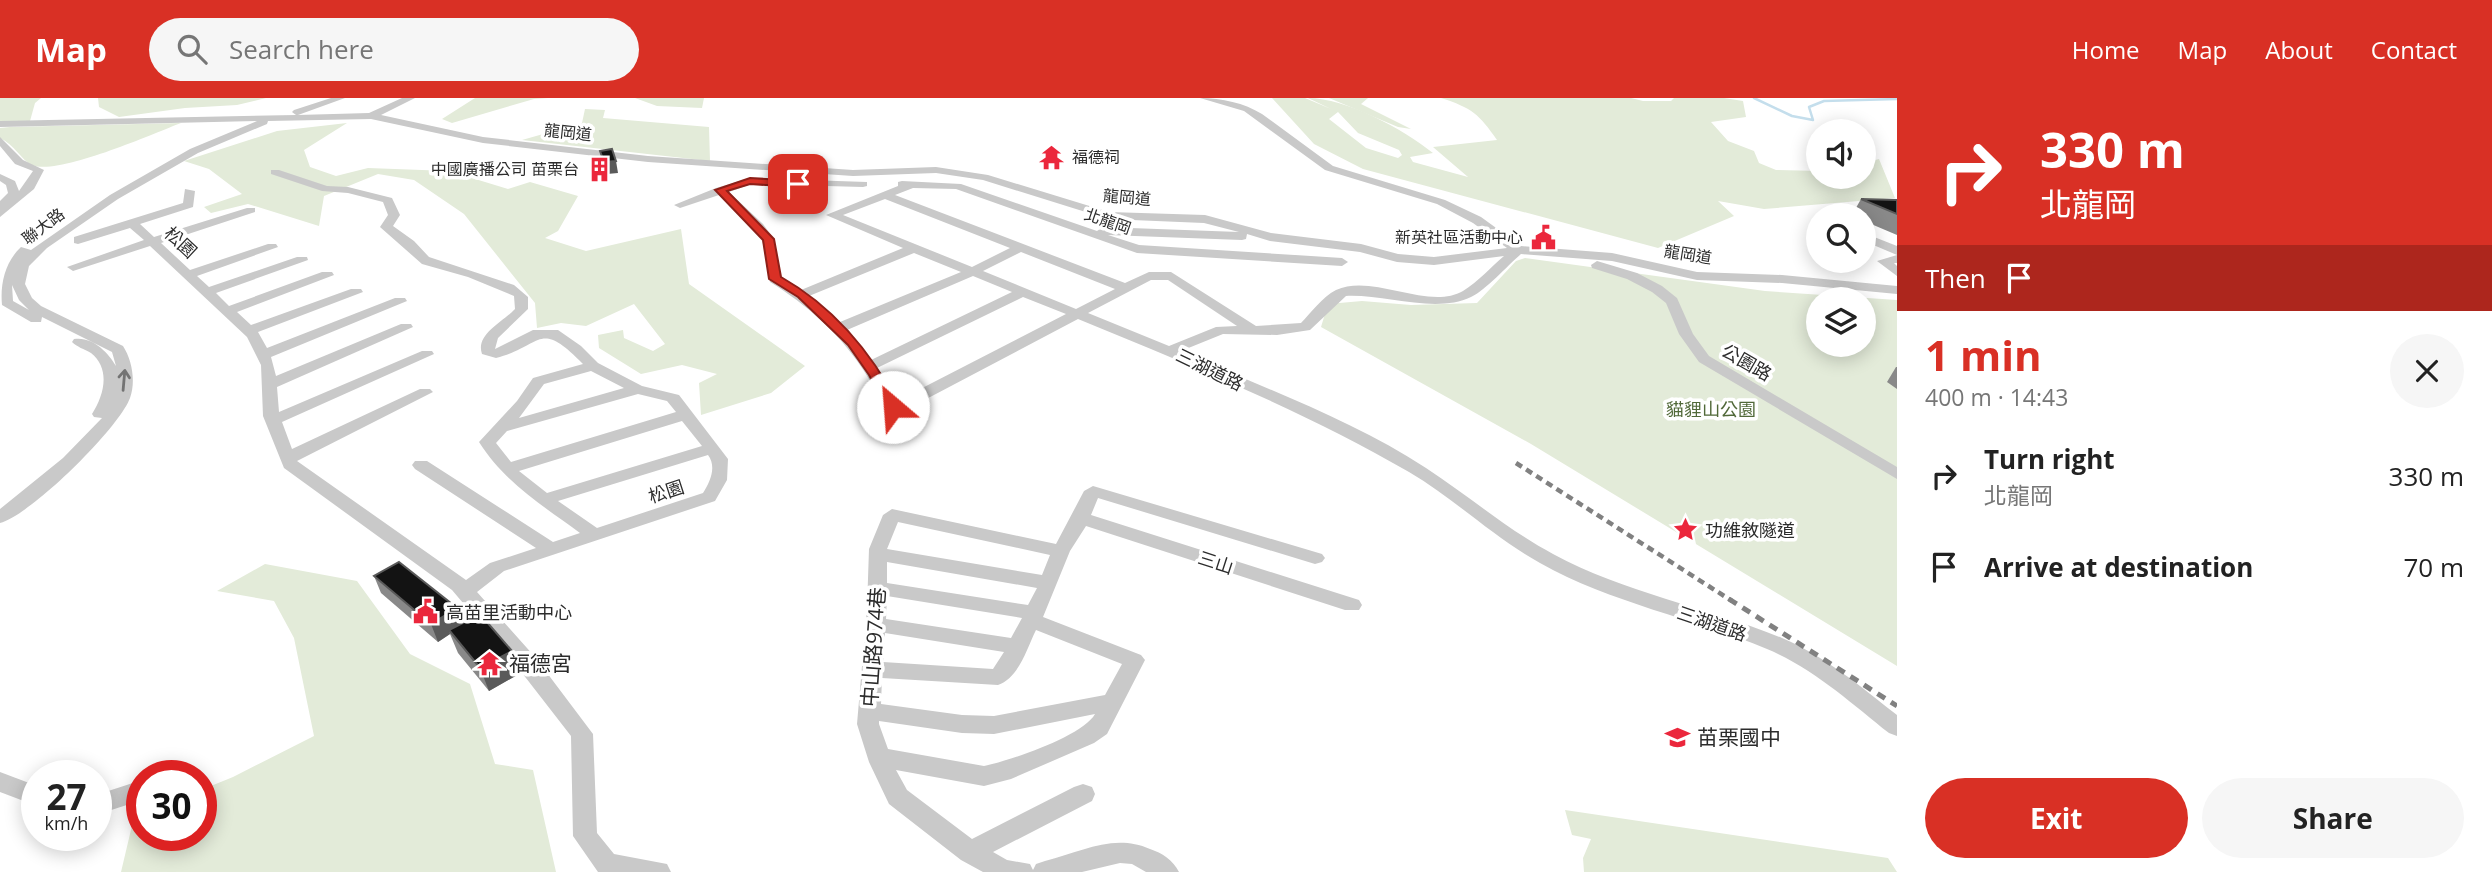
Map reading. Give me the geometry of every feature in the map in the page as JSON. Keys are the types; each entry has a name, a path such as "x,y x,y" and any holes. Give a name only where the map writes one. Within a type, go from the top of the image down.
{"street":[{"name":"聯大路","path":"0,503 23,489 64,454 102,412 111,397 111,369 100,353 8,302 2,287 8,270 21,252 186,148 242,125 326,98"},
{"name":"聯大路","path":"0,517 30,497 100,430 122,399 126,369 118,349 36,309 26,300 18,284 23,265 43,245 108,197 194,151 259,124 340,98"},
{"path":"371,116 410,98"},
{"path":"1205,98 1247,109 1329,169 1402,188 1441,202 1478,220 1518,250"},
{"name":"龍岡道","path":"0,124 371,116 482,140 648,159 853,173 936,170 984,177 1108,215 1205,219 1270,237 1361,247 1397,258 1434,261 1518,250 1612,257 1697,276 1782,279 1897,290"},
{"path":"0,140 19,162 39,170 30,187 0,211"},
{"name":"松園","path":"133,224 249,331 268,365 273,420 290,464 465,592 497,568 709,497 718,483 722,468 720,459 673,398 637,388 593,366 576,349 553,333 538,333 496,354 487,351 490,337 520,310 523,302 521,295 478,274 428,262 412,245 386,227 394,215 387,200 348,190 326,188 275,172"},
{"path":"0,177 11,183 14,193 0,211"},
{"name":"北龍岡","path":"680,205 750,181 957,186 1138,249 1342,262"},
{"name":"北龍岡","path":"913,184 832,215 1169,351"},
{"path":"720,190 768,239 775,279 802,294 839,328 870,366 893,407 909,402 1149,276 1171,276 1251,329"},
{"path":"78,240 189,205 189,191"},
{"path":"885,195 1125,288"},
{"path":"73,267 251,211"},
{"path":"1083,231 1270,237"},
{"path":"1876,242 1897,251"},
{"path":"188,275 272,247"},
{"path":"839,328 974,271 1021,247"},
{"path":"802,294 912,249"},
{"name":"三湖道路","path":"1169,351 1221,330 1277,331 1305,327 1343,292 1370,292 1442,301 1467,294 1518,250"},
{"name":"公園路","path":"1518,250 1600,265 1632,276 1657,289 1672,301 1686,334 1704,359 1897,474"},
{"path":"1897,259 1883,261 1897,272"},
{"path":"207,292 302,260"},
{"path":"227,311 327,275"},
{"path":"249,331 356,292"},
{"path":"870,366 1023,292"},
{"path":"264,355 400,301"},
{"path":"269,385 406,327"},
{"name":"三湖道路","path":"1169,351 1359,437 1419,471 1493,525 1547,559 1604,585 1776,644 1818,666 1897,727"},
{"path":"273,420 427,354"},
{"path":"593,366 538,382 523,404 487,442 507,468 596,534"},
{"path":"502,427 605,400 637,388"},
{"path":"287,458 425,392"},
{"path":"507,468 687,414"},
{"path":"547,499 713,448"},
{"path":"421,465 551,550"},
{"name":"三山","path":"871,669 998,677 1008,666 1018,647 1049,583 1060,551 1081,518 1093,491 1315,558"},
{"name":"中山路974巷","path":"1021,872 1004,871 970,852 898,797 879,757 868,724 878,554 892,515 1060,551"},
{"name":"三山","path":"1081,518 1352,605"},
{"path":"878,554 1049,583"},
{"path":"877,588 1032,617 1134,660 1099,728 1086,737 994,774 984,776 879,757"},
{"path":"465,592 527,663 582,734 585,836 607,864 658,872"},
{"path":"875,624 1018,647"},
{"path":"868,711 962,724 993,725 1113,702"},
{"path":"0,782 21,790"},
{"path":"970,852 1083,794"},
{"path":"1045,872 1066,868 1099,853 1125,851 1154,861 1166,872"}],"green space":[{"path":"0,98 41,98 35,103 30,121 0,121"},
{"path":"98,98 266,98 237,105 185,108 119,117 99,107"},
{"path":"475,98 548,98 534,99 452,123 442,119"},
{"path":"635,98 704,98 702,108 657,106"},
{"path":"1272,98 1305,98 1331,109 1308,98 1323,99 1374,116 1433,153 1410,157 1413,162 1468,177 1433,147 1497,140 1474,113 1441,98 1631,98 1671,101 1674,98 1724,98 1743,101 1746,117 1711,122 1728,141 1754,151 1759,163 1776,170 1806,171 1806,189 1876,189 1876,160 1879,159 1895,198 1806,203 1806,205 1764,209 1718,201 1734,216 1658,248 1363,169 1314,144","holes":["1338,112 1358,133 1399,150 1402,155 1398,158 1366,148 1329,119"]},
{"path":"1329,98 1368,98 1361,104 1411,129 1398,127"},
{"path":"585,109 605,110 603,118 709,127 710,161 522,140 582,123"},
{"path":"181,123 105,152 62,165 45,167 28,163 10,144 0,138 0,128 10,127"},
{"path":"347,123 304,150 310,167 336,176 368,168 449,171 508,189 530,182 578,196 558,231 545,238 586,251 681,229 689,284 805,366 771,393 701,415 699,383 717,374 682,365 641,374 599,348 598,335 623,330 624,338 653,351 665,344 634,304 586,326 561,323 537,328 535,303 464,214 414,180 378,174 324,196 319,226 248,204 211,213 204,207 242,194 209,169 184,161 277,131"},
{"name":"貓貍山公園","path":"1525,258 1765,291 1806,294 1806,357 1876,357 1876,299 1897,300 1897,666 1531,444 1321,327 1328,304 1362,301 1411,305 1477,303 1516,261"},
{"path":"265,564 357,581 410,654 470,684 495,764 533,770 556,872 121,872 126,851 217,851 217,784 314,736 294,638 274,601 217,591"},
{"path":"1565,810 1888,858 1897,872 1584,872 1583,858 1591,839 1572,835"}],"building":[{"path":"612,149 616,161 604,162 600,151"},
{"path":"1861,199 1897,200 1897,214 1876,203"},
{"path":"399,562 457,608 431,624 374,576"},
{"path":"480,614 512,651 480,668 449,630"}],"waterway":[{"path":"1754,98 1792,116 1813,120 1809,107 1824,101 1897,99"}],"railway":[{"path":"1516,463 1732,601"},
{"path":"1729,599 1897,706"}],"place":[{"name":"福德祠","path":"1052,157"},
{"name":"中國廣播公司 苗栗台","path":"599,169"},
{"name":"新英社區活動中心","path":"1543,237"},
{"name":"功維敘隧道","path":"1685,530"},
{"name":"高苗里活動中心","path":"426,612"},
{"name":"福德宮","path":"489,663"},
{"name":"苗栗國中","path":"1677,737"}],"route":[{"path":"798,184 750,181 720,190 768,239 775,279 802,294 853,342 876,374 893,407"}]}
